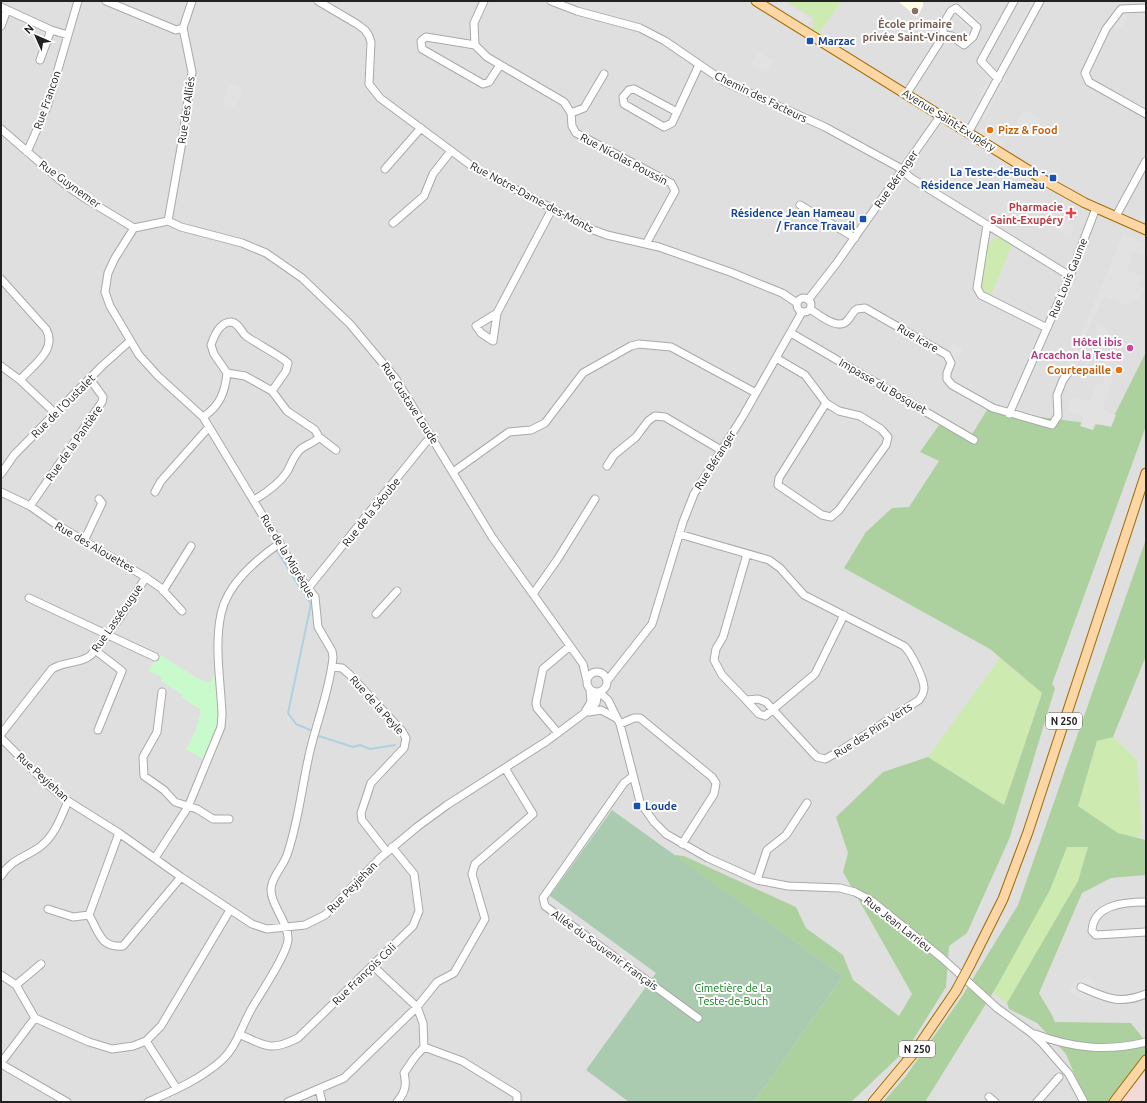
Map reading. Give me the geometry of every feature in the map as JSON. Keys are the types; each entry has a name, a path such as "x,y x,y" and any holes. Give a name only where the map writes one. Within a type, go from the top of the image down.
{"main road":[{"name":"Avenue Saint-Exupéry","path":"756,1 1065,192 1096,208 1146,230"},
{"name":"N 250","path":"873,1102 914,1054 956,991 1003,899 1025,838 1146,473"},
{"path":"1114,1102 1146,1060"}],"street":[{"name":"Rue Francon","path":"27,152 47,107 78,1"},
{"path":"106,1 176,30 183,28"},
{"name":"Rue des Alliés","path":"168,221 182,142 192,72 183,28 192,1"},
{"name":"Rue Notre-Dame-des-Monts","path":"318,1 365,30 371,42 369,84 380,98 473,167 579,224 597,232 646,244 730,272 782,293 797,302"},
{"path":"484,1 474,24 475,45 426,37 421,41 422,49 483,84 490,82 500,65"},
{"name":"Chemin des Facteurs","path":"551,1 577,11 640,28 665,41 725,82 825,127 902,171 987,226 1070,276"},
{"path":"998,79 981,60 1014,1"},
{"path":"968,133 1040,1"},
{"path":"907,94 944,35 942,26 951,12 956,8 977,27 973,37 964,45 952,36 944,35"},
{"path":"1144,8 1121,9 1106,29 1086,72 1088,82 1146,114"},
{"path":"1,26 4,9 51,30 68,35"},
{"path":"40,60 51,30"},
{"name":"Rue Nicolas Poussin","path":"475,45 487,57 564,102 571,114 572,126 576,133 671,183 675,191 646,244"},
{"path":"677,112 634,89 629,90 623,97 624,104 664,127 672,123 699,65"},
{"path":"571,114 584,108 604,74"},
{"name":"Rue Béranger","path":"808,300 855,238 941,115"},
{"path":"385,169 422,128"},
{"name":"Rue Guynemer","path":"1,129 27,152 86,199 134,228"},
{"path":"393,223 424,196 433,174 451,151"},
{"path":"1116,216 1146,161"},
{"path":"800,205 855,238"},
{"name":"Rue Louis Gaume","path":"1009,414 1070,276 1096,208"},
{"path":"497,314 552,209"},
{"path":"134,228 168,221"},
{"name":"Rue Gustave Loude","path":"168,221 181,227 251,246 275,258 302,278 347,321 396,379 433,437 492,537 583,664 587,680"},
{"path":"987,226 977,288 981,295 1047,328"},
{"name":"Rue de la Migrèque","path":"134,228 115,258 108,273 105,288 110,306 130,341 148,366 203,417 301,579 309,587 314,597 318,628 332,651 332,667 310,752 297,826 288,855 271,886 272,897 285,927"},
{"path":"1,279 46,329 50,337 47,350 20,380"},
{"path":"802,298 808,300 811,304 810,309 802,312 798,309 797,302 802,298"},
{"name":"Rue Icare","path":"810,309 835,324 840,324 847,321 857,309 865,308 945,353 950,363 946,376 949,382 984,404 1009,414 1052,425 1058,416 1058,395 1063,380 1068,373"},
{"name":"Rue Béranger","path":"607,682 652,624 679,534 694,494 756,393 802,312"},
{"path":"203,417 213,410 224,393 227,373 214,354 211,344 222,326 231,322 238,326 243,333 261,346 283,358 288,363 286,372 272,391"},
{"name":"Impasse du Bosquet","path":"791,333 974,440"},
{"name":"Rue de l'Oustalet","path":"1,474 10,459 130,341"},
{"path":"453,472 509,432 531,430 545,423 583,373 631,346 639,344 671,347 756,393"},
{"path":"776,358 805,375 826,403 839,411 860,416 881,429 888,437 886,446 839,510 831,517 822,515 778,485 779,478 826,403"},
{"path":"1,366 20,380 56,414"},
{"path":"227,373 245,376 272,391 287,411 315,430 319,437 336,450"},
{"name":"Rue de la Pantière","path":"30,506 102,402 103,397 90,379"},
{"path":"607,466 614,455 636,437 648,421 655,416 665,417 721,450"},
{"path":"155,492 161,481 209,427"},
{"path":"254,500 273,488 287,471 299,451 306,445 316,441 319,437"},
{"name":"Rue de la Séoube","path":"309,587 426,442 433,437"},
{"name":"Rue des Alouettes","path":"1,492 30,506 54,523 146,577 164,591 182,611"},
{"path":"84,541 102,503 100,499"},
{"path":"532,594 557,560 595,499"},
{"name":"Rue des Pins Verts","path":"679,534 775,563 804,595 901,644 907,649 923,683 923,693 919,700 825,759 813,753 762,700 746,700"},
{"path":"155,858 188,807 221,727 222,718 219,639 221,614 224,605 234,587 260,557 280,544"},
{"path":"164,591 191,546"},
{"path":"747,554 723,637 716,649 714,660 722,675 762,716 769,714 815,674 844,616"},
{"name":"Rue Lasséougue","path":"1,734 52,669 61,664 85,659 95,650 108,634 146,577"},
{"path":"376,614 397,591"},
{"path":"29,598 66,617 108,634 155,657"},
{"path":"558,733 537,708 536,703 543,670 570,646"},
{"path":"95,650 122,671 98,730"},
{"name":"Rue Béranger","path":"598,672 609,669 625,658"},
{"name":"Rue Gustave Loude","path":"583,664 598,672"},
{"name":"Rue de la Peyle","path":"332,667 342,668 350,674 402,731 406,738 404,748 371,783 361,813 362,820 390,850"},
{"path":"598,672 605,676 607,682 604,689 598,692 590,690 587,680 590,675 598,672"},
{"name":"Rue Jean Larrieu","path":"607,682 608,700 618,721 639,799 650,817 666,834 726,867 758,880 788,886 837,887 866,897 942,958 1001,1011 1030,1032 1066,1070 1084,1102"},
{"name":"Rue Peyjehan","path":"580,716 590,704 590,690"},
{"path":"162,692 157,732 143,757 143,774 147,779 164,790 175,802 197,809 213,819 229,819"},
{"name":"Rue Peyjehan","path":"1,738 47,784 68,801 119,833 230,910 258,927 285,927 308,924 325,915 390,850 438,812 558,733 594,706 598,700 598,692"},
{"name":"Rue Jean Larrieu","path":"598,692 608,700"},
{"name":"Rue Peyjehan","path":"580,716 598,709 607,712 618,721"},
{"path":"618,721 640,718 714,780 716,786 714,794 682,844"},
{"path":"293,1101 344,1078 418,1007 436,982 454,973 485,919 472,874 475,864 533,814 505,768"},
{"name":"Allée du Souvenir Français","path":"633,776 624,783 544,898 545,906 698,1018"},
{"path":"1,876 20,857 40,847 52,836 68,801"},
{"path":"758,880 767,850 786,835 807,803"},
{"path":"119,833 89,915 105,944 112,947 123,946 181,877"},
{"name":"Rue François Coli","path":"239,1034 268,1047 283,1045 298,1038 413,926 419,911 414,874 390,850"},
{"path":"1146,902 1123,902 1110,907 1096,919 1092,931 1096,935 1146,932"},
{"path":"48,910 73,917 89,915"},
{"path":"1,975 16,985 35,1018 89,1042 112,1049 133,1046 146,1041 161,1026 230,910"},
{"path":"148,1102 177,1089 219,1062 232,1048 250,1010 274,970 287,943 288,937 285,927"},
{"path":"16,985 40,964"},
{"path":"373,966 418,1007 423,1023 424,1047 404,1073 407,1082 403,1095 397,1102"},
{"path":"1081,987 1110,999 1119,1000 1134,999 1146,994"},
{"path":"35,1018 1,1063 67,1102"},
{"path":"1030,1032 1069,1044 1095,1048 1114,1048 1146,1042"},
{"path":"146,1041 177,1089"},
{"path":"424,1047 462,1061 518,1094 517,1102"},
{"path":"1037,1102 1060,1077"},
{"path":"319,1089 322,1102"}],"shaded area":[{"path":"1,1 1146,1 1146,1102 1,1102"},
{"path":"770,1 782,1 811,19 807,25"},
{"name":"École primaire privée Saint-Vincent","path":"898,1 923,1 923,6 917,17"},
{"path":"1032,1 1037,1 1015,41 1012,37"},
{"path":"963,3 982,22 964,45 944,35 942,26 965,36 969,30 951,11"},
{"path":"1116,5 1130,13 1122,28 1112,29 1105,26"},
{"path":"758,51 773,60 766,73 751,64"},
{"path":"990,76 993,81 970,123 968,119"},
{"path":"1003,76 1008,76 985,117 981,117"},
{"path":"230,83 243,88 236,108 223,103"},
{"path":"1023,110 1037,115 1036,118 1040,120 1033,135 1016,127"},
{"path":"980,128 1007,143 1001,148 977,133"},
{"path":"1059,219 1075,228 1070,237 1055,227"},
{"path":"1123,235 1146,244 1146,256 1134,251 1127,270 1142,276 1138,285 1144,288 1138,302 1133,300 1130,306 1104,296 1071,367 1067,365"},
{"path":"1099,323 1102,327 1105,326 1111,342 1099,346 1095,334 1098,332 1096,325"},
{"path":"953,343 963,349 955,363 951,363 945,353"},
{"path":"1099,346 1103,351 1093,357 1090,351"},
{"path":"1086,365 1091,367 1089,375 1077,375 1079,368"},
{"path":"1104,367 1112,379 1111,387 1102,410 1116,415 1111,427 1096,423 1093,430 1080,426 1084,416 1067,410 1072,397 1089,402 1097,383 1104,385 1104,378 1099,371"},
{"path":"1090,976 1095,989 1089,1002 1069,992 1075,981"},
{"path":"1146,1065 1146,1102 1118,1102"}],"green space":[{"path":"786,1 842,1 819,33 811,29 814,25 813,18"},
{"path":"994,238 1001,238 1012,245 991,295 983,290 981,285 988,243"},
{"path":"1146,352 1146,426 1052,684 1055,688 1010,837 967,933 949,946 946,987 908,1048 851,1102 754,1102 843,976 674,855 684,856 796,907 806,928 843,955 853,980 899,1016 912,994 843,872 848,853 836,817 883,772 928,757 1004,805 1042,693 990,649 844,568 866,532 892,508 909,507 939,461 920,452 939,425 969,439 987,410 1109,426"},
{"path":"1146,539 1146,656 1113,737 1097,741 1078,806 1118,833 1146,840 1146,875 1111,878 1082,893 1039,993 1055,1022 1131,1023 1146,1042 1146,1056 1110,1102 1086,1102 1066,1054 1037,1023 1009,1009 1007,1003 1078,881 1088,847 1067,847 1050,890 997,986 925,1102 883,1102 906,1076 961,998 1018,905"},
{"path":"159,654 198,679 211,682 215,673 217,673 218,721 204,759 186,749 195,733 201,710 182,697 183,695 161,681 162,677 148,671"},
{"path":"1000,658 1042,693 1004,805 928,757"},
{"path":"1113,737 1137,760 1142,830 1139,838 1118,833 1078,806 1097,741"},
{"name":"Cimetière de La Teste-de-Buch","path":"612,810 843,976 754,1102 629,1102 586,1070 656,973 550,896"},
{"path":"1067,847 1088,847 1078,881 1007,1003 993,993 1050,890"}],"waterway":[{"path":"277,551 302,591"},
{"path":"304,593 311,604 288,713 296,724 310,730"},
{"path":"319,736 353,747 360,745 370,749 395,745"}],"place":[{"name":"École primaire privée Saint-Vincent","path":"915,11"},
{"name":"Marzac","path":"810,41"},
{"name":"Pizz & Food","path":"990,130"},
{"name":"La Teste-de-Buch - Résidence Jean Hameau","path":"1053,178"},
{"name":"Pharmacie Saint-Exupéry","path":"1071,213"},
{"name":"Résidence Jean Hameau / France Travail","path":"863,219"},
{"name":"Hôtel ibis Arcachon la Teste","path":"1130,348"},
{"name":"Courtepaille","path":"1119,370"},
{"name":"Loude","path":"637,806"}]}
